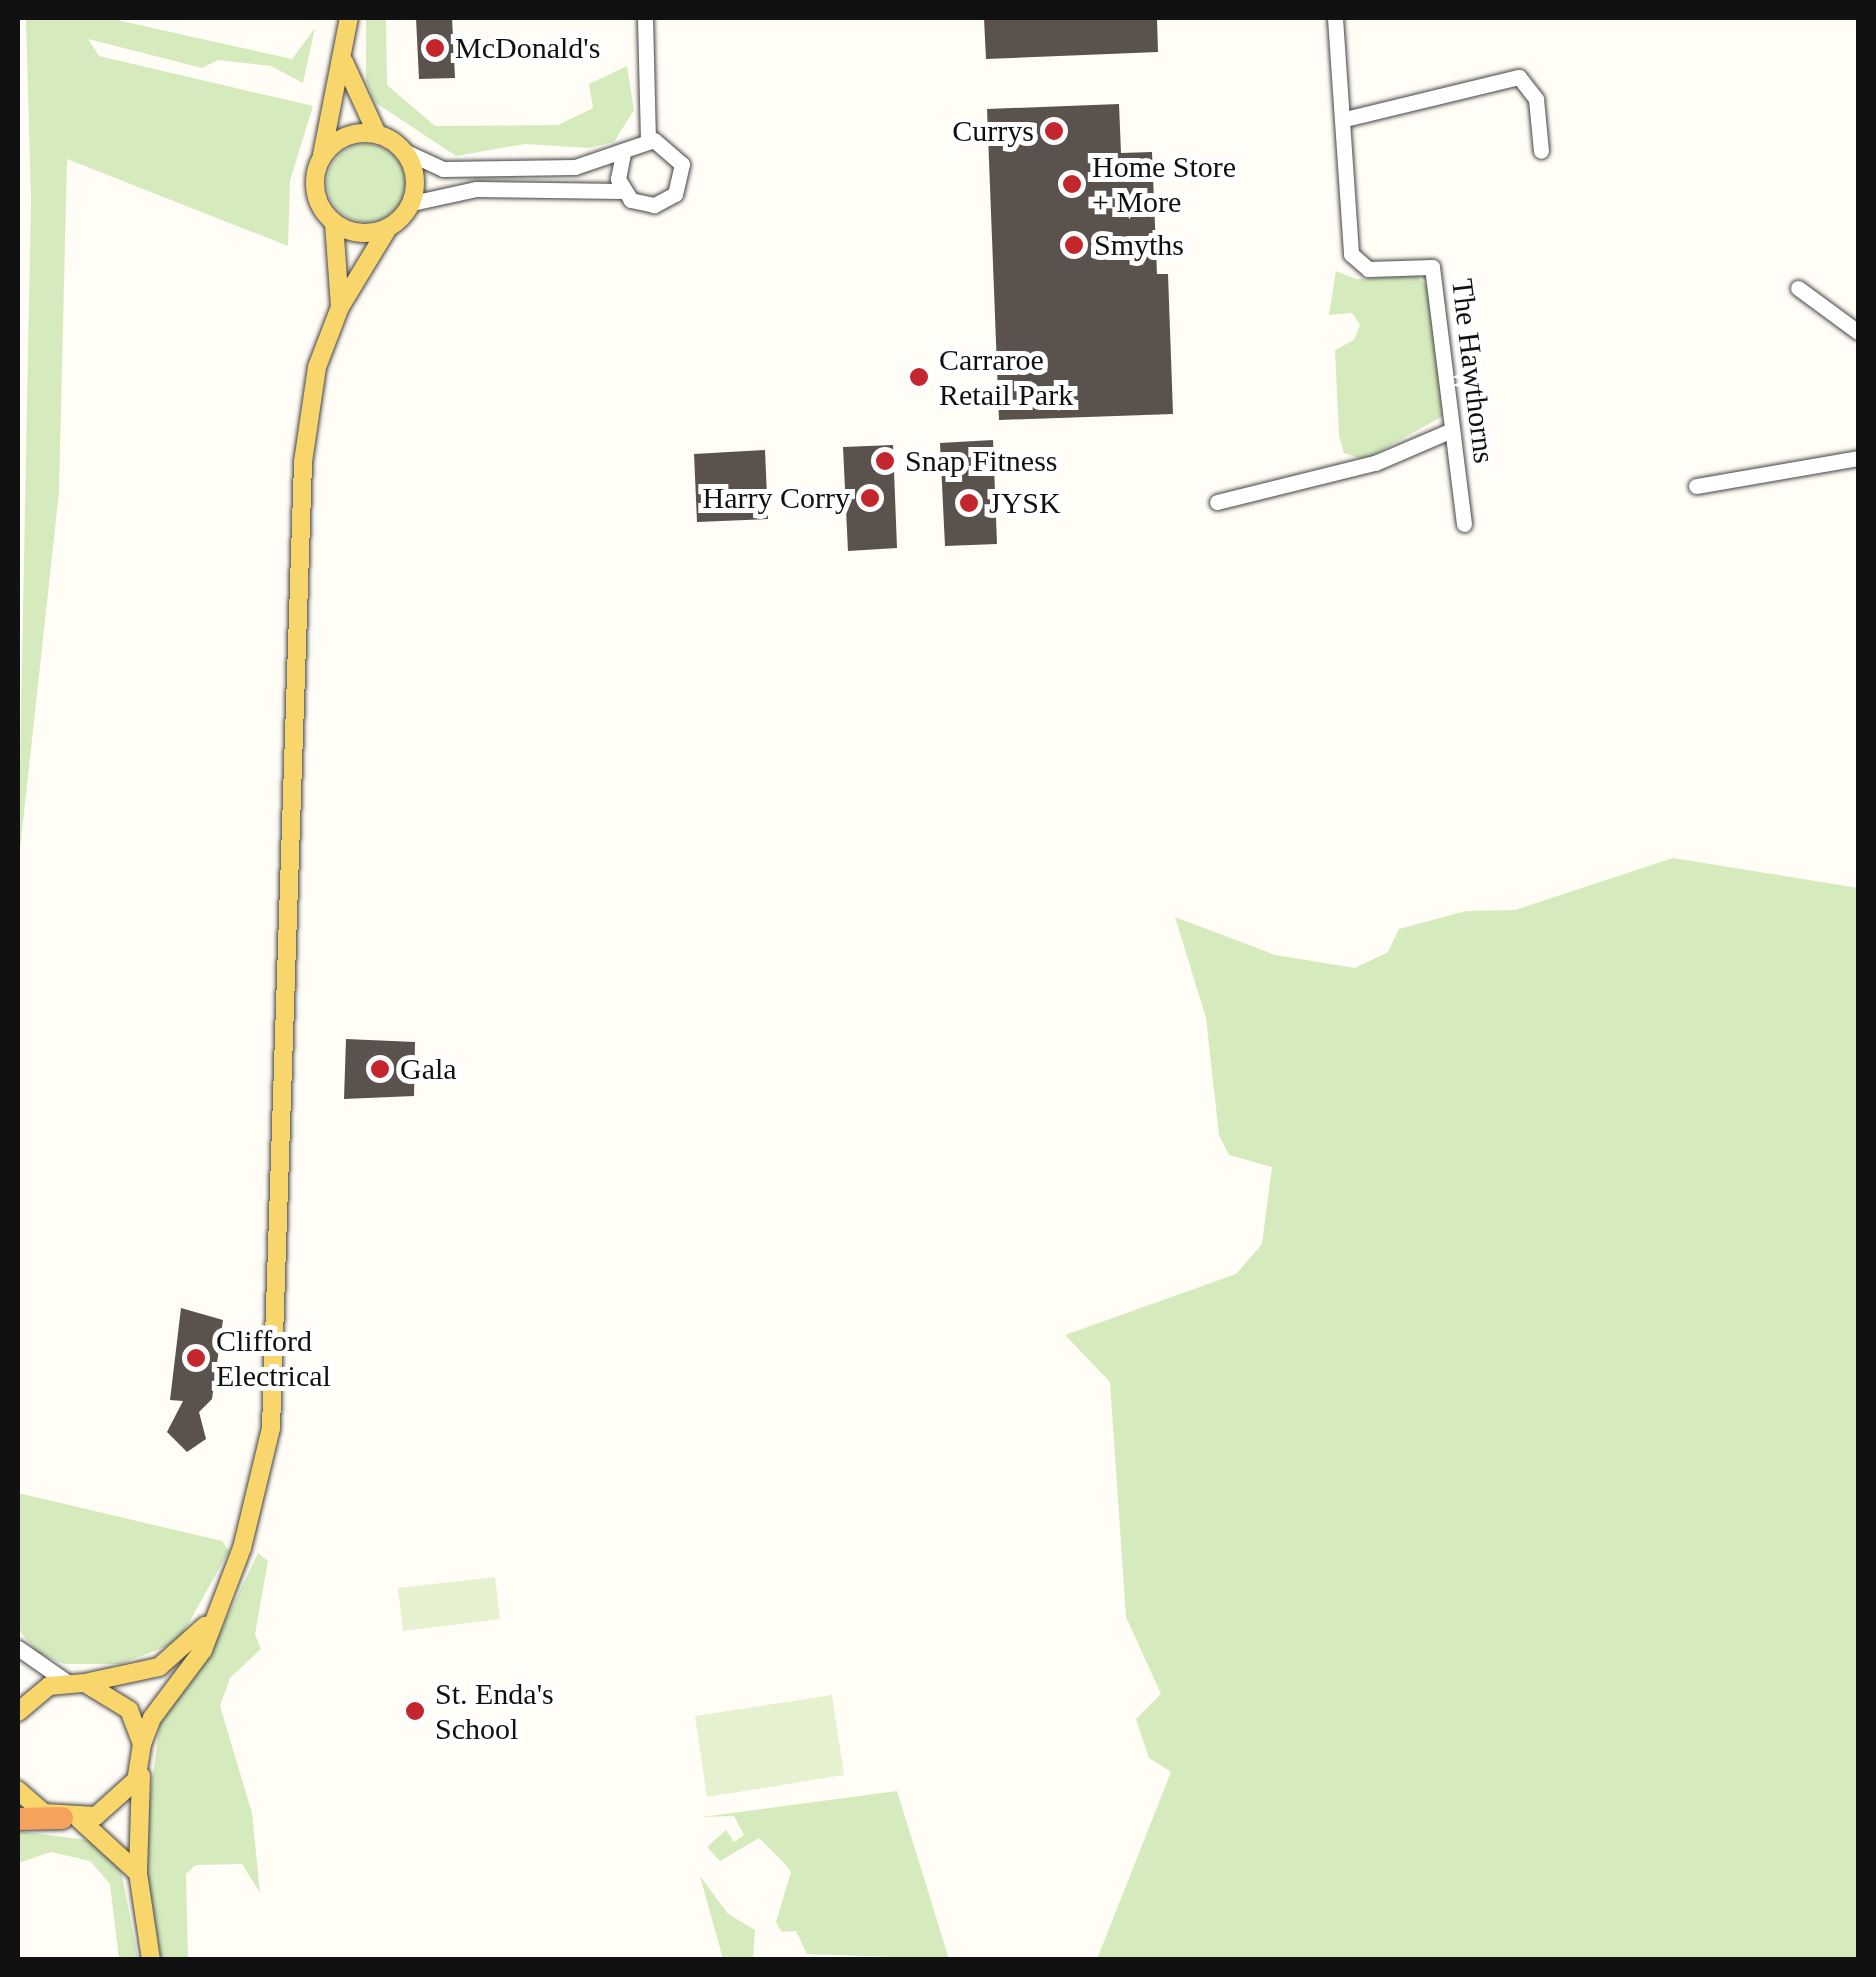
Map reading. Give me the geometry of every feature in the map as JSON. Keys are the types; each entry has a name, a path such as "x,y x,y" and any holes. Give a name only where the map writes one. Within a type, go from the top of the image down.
{"highway":[{"path":"18,1819 70,1819"}],"main road":[{"path":"340,307 334,222 314,186 344,62 349,18"},
{"path":"70,1819 126,1796 152,1718 202,1650 242,1548 271,1428 303,462 312,387 340,307 388,228 412,203 416,185 404,151 377,134 344,62"},
{"path":"322,155 343,138 377,134"},
{"path":"334,222 364,233 388,228"},
{"path":"18,1712 34,1694 159,1667 214,1613"},
{"path":"76,1682 129,1710 142,1753 138,1873 151,1960"},
{"path":"18,1790 70,1819 138,1873"}],"street":[{"path":"645,18 648,140"},
{"name":"The Hawthorns","path":"1335,18 1345,119 1351,254 1368,268 1432,266 1464,524"},
{"path":"1345,119 1519,77 1536,99 1541,151"},
{"path":"404,151 443,169 575,166 623,154 648,140"},
{"path":"412,203 476,189 622,191 654,205 680,185 677,154 648,140"},
{"path":"622,191 623,154"},
{"path":"1798,288 1858,332"},
{"path":"1217,502 1375,463 1452,430"},
{"path":"1696,486 1858,458"},
{"path":"18,1648 76,1682"}],"green space":[{"path":"26,18 108,18 292,59 315,28 303,83 271,66 218,60 202,68 88,39 99,56 313,106 290,181 288,246 67,159 59,492 18,868 31,200"},
{"path":"366,18 386,18 387,85 435,126 558,125 593,108 589,84 627,66 634,110 614,142 589,148 525,144 456,156 376,103 366,82"},
{"path":"358,144 374,144 399,161 405,183 399,205 388,216 374,222 358,222 333,205 327,191 327,175 344,150"},
{"path":"1336,271 1356,279 1417,276 1428,287 1443,416 1364,460 1344,453 1339,436 1335,350 1354,340 1360,325 1352,313 1329,315"},
{"path":"1673,858 1858,888 1858,1959 1097,1959 1171,1772 1149,1758 1136,1719 1161,1694 1126,1617 1110,1382 1065,1335 1236,1274 1262,1244 1272,1167 1229,1155 1219,1135 1206,1018 1175,917 1275,955 1355,968 1388,952 1399,929 1466,911 1515,910"},
{"path":"18,1493 222,1541 229,1551 178,1642 120,1664 64,1664 38,1653 18,1629"},
{"path":"258,1553 268,1561 255,1634 261,1649 230,1678 220,1706 252,1813 260,1893 242,1864 196,1865 186,1874 188,1959 161,1959 143,1850 160,1723 212,1649"},
{"path":"495,1577 500,1619 403,1631 398,1588"},
{"path":"832,1695 844,1775 707,1797 695,1716"},
{"path":"897,1791 949,1959 807,1954 796,1931 782,1932 776,1922 791,1872 786,1865 759,1838 720,1861 707,1847 726,1830 734,1842 744,1835 734,1816 701,1817"},
{"path":"18,1831 102,1842 119,1859 138,1959 119,1959 110,1884 90,1861 51,1852 18,1863"},
{"path":"700,1876 728,1914 755,1930 753,1959 723,1959"}],"building":[{"name":"McDonald's","path":"416,18 452,18 455,78 419,79"},
{"path":"984,18 1157,18 1158,52 986,59"},
{"path":"1119,104 1121,153 1152,152 1157,274 1168,274 1173,414 999,420 987,109"},
{"name":"JYSK","path":"993,440 997,544 945,546 940,443"},
{"name":"Harry Corry","path":"893,445 897,548 848,551 843,447"},
{"path":"765,450 768,519 697,522 694,454"},
{"name":"Gala","path":"346,1039 415,1042 414,1096 344,1099"},
{"name":"Clifford Electrical","path":"181,1308 223,1320 212,1399 199,1412 206,1439 187,1452 167,1432 183,1401 170,1400"}],"place":[{"name":"McDonald's","path":"435,48"},
{"name":"Currys","path":"1054,131"},
{"name":"Home Store + More","path":"1072,184"},
{"name":"Smyths","path":"1074,245"},
{"name":"Carraroe Retail Park","path":"919,377"},
{"name":"Snap Fitness","path":"885,461"},
{"name":"Harry Corry","path":"870,498"},
{"name":"JYSK","path":"969,503"},
{"name":"Gala","path":"380,1069"},
{"name":"Clifford Electrical","path":"196,1358"},
{"name":"St. Enda's School","path":"415,1711"}]}
